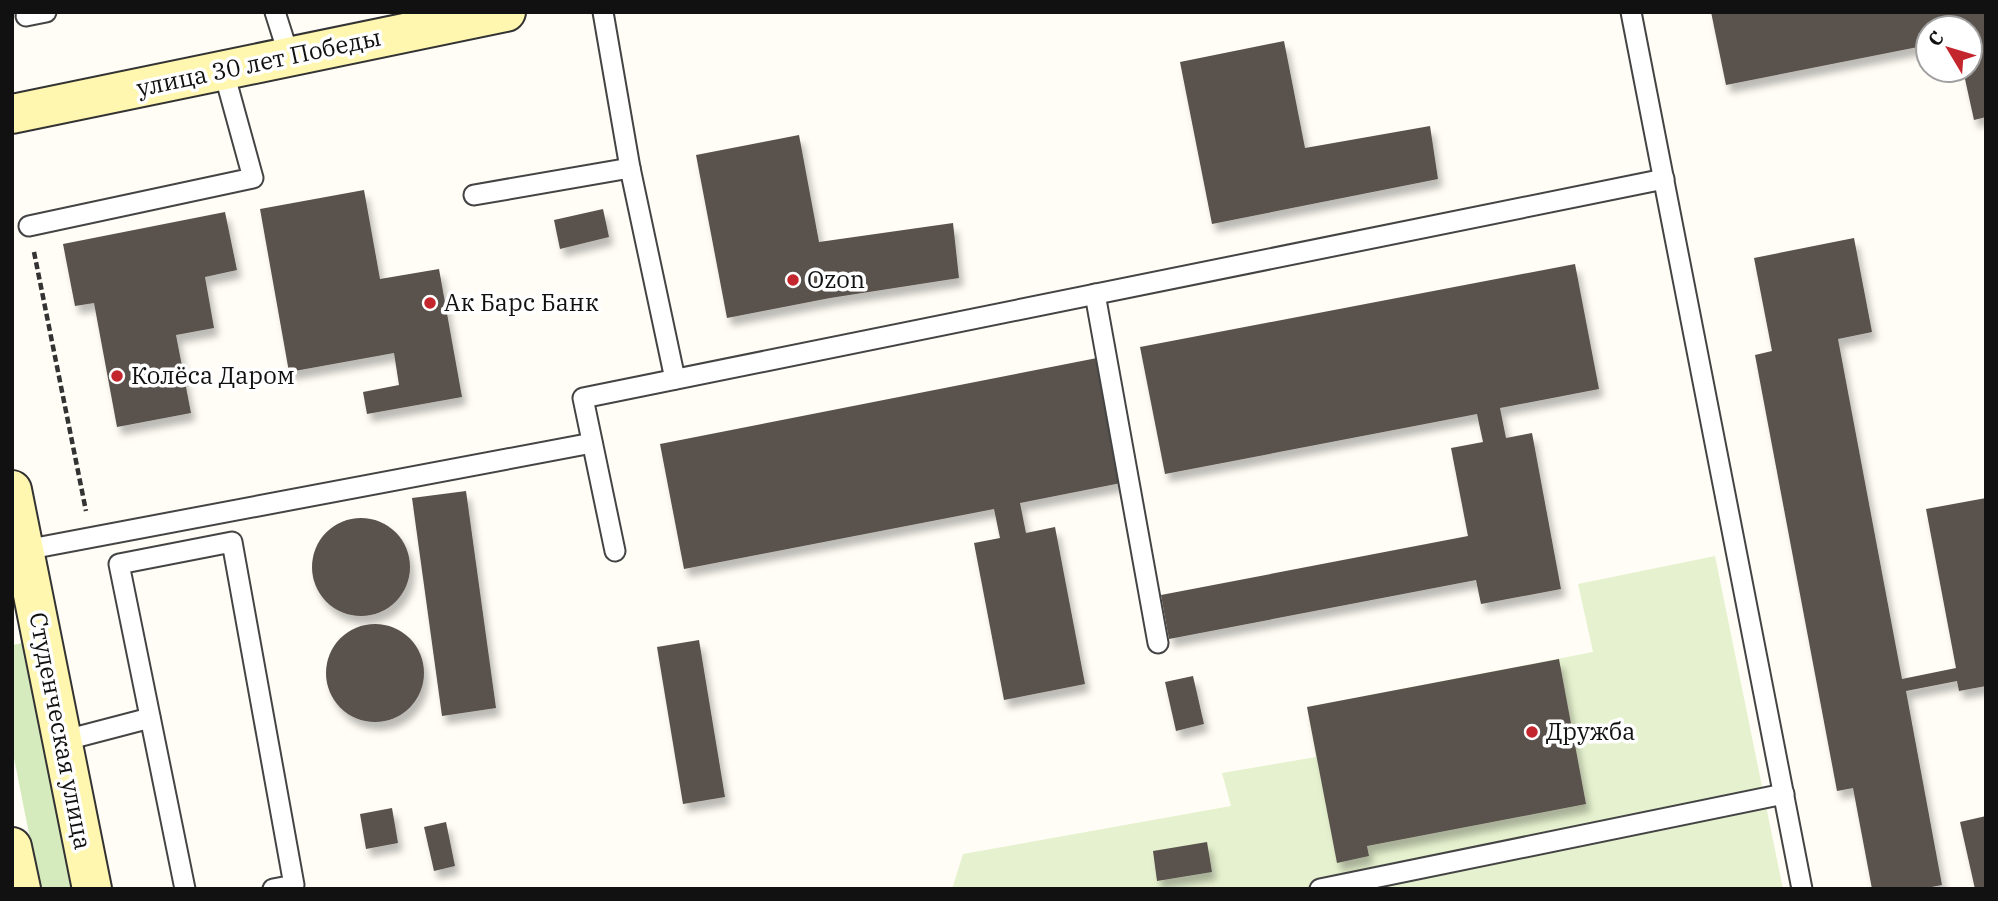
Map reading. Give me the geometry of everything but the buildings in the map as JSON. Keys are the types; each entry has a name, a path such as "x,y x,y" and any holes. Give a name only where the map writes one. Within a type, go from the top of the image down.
{"street":[{"name":"улица 30 лет Победы","path":"12,114 506,12"},
{"name":"Студенческая улица","path":"12,490 25,550 27,630 62,741 92,889"},
{"path":"12,847 21,889"}],"lane":[{"path":"26,16 46,12"},
{"path":"275,12 289,56"},
{"path":"603,12 630,168 674,379"},
{"path":"1631,12 1802,889"},
{"path":"29,226 253,178 223,69"},
{"path":"474,195 630,168"},
{"path":"615,551 583,398 1664,179"},
{"path":"1096,294 1158,643"},
{"path":"25,550 592,443"},
{"path":"185,889 119,564 232,542 295,885 273,889"},
{"path":"62,741 150,718"},
{"path":"1320,889 1784,794"}],"path":[{"path":"29,226 92,537"}],"green space":[{"name":"Дружба","path":"1715,556 1783,889 952,889 963,854 1231,806 1222,773 1316,757 1307,707 1593,652 1578,584"},
{"path":"23,643 71,889 40,889 12,748 12,645"}],"place":[{"name":"Ozon","path":"793,280"},
{"name":"Ак Барс Банк","path":"430,303"},
{"name":"Колёса Даром","path":"117,376"},
{"name":"Дружба","path":"1532,732"}]}
